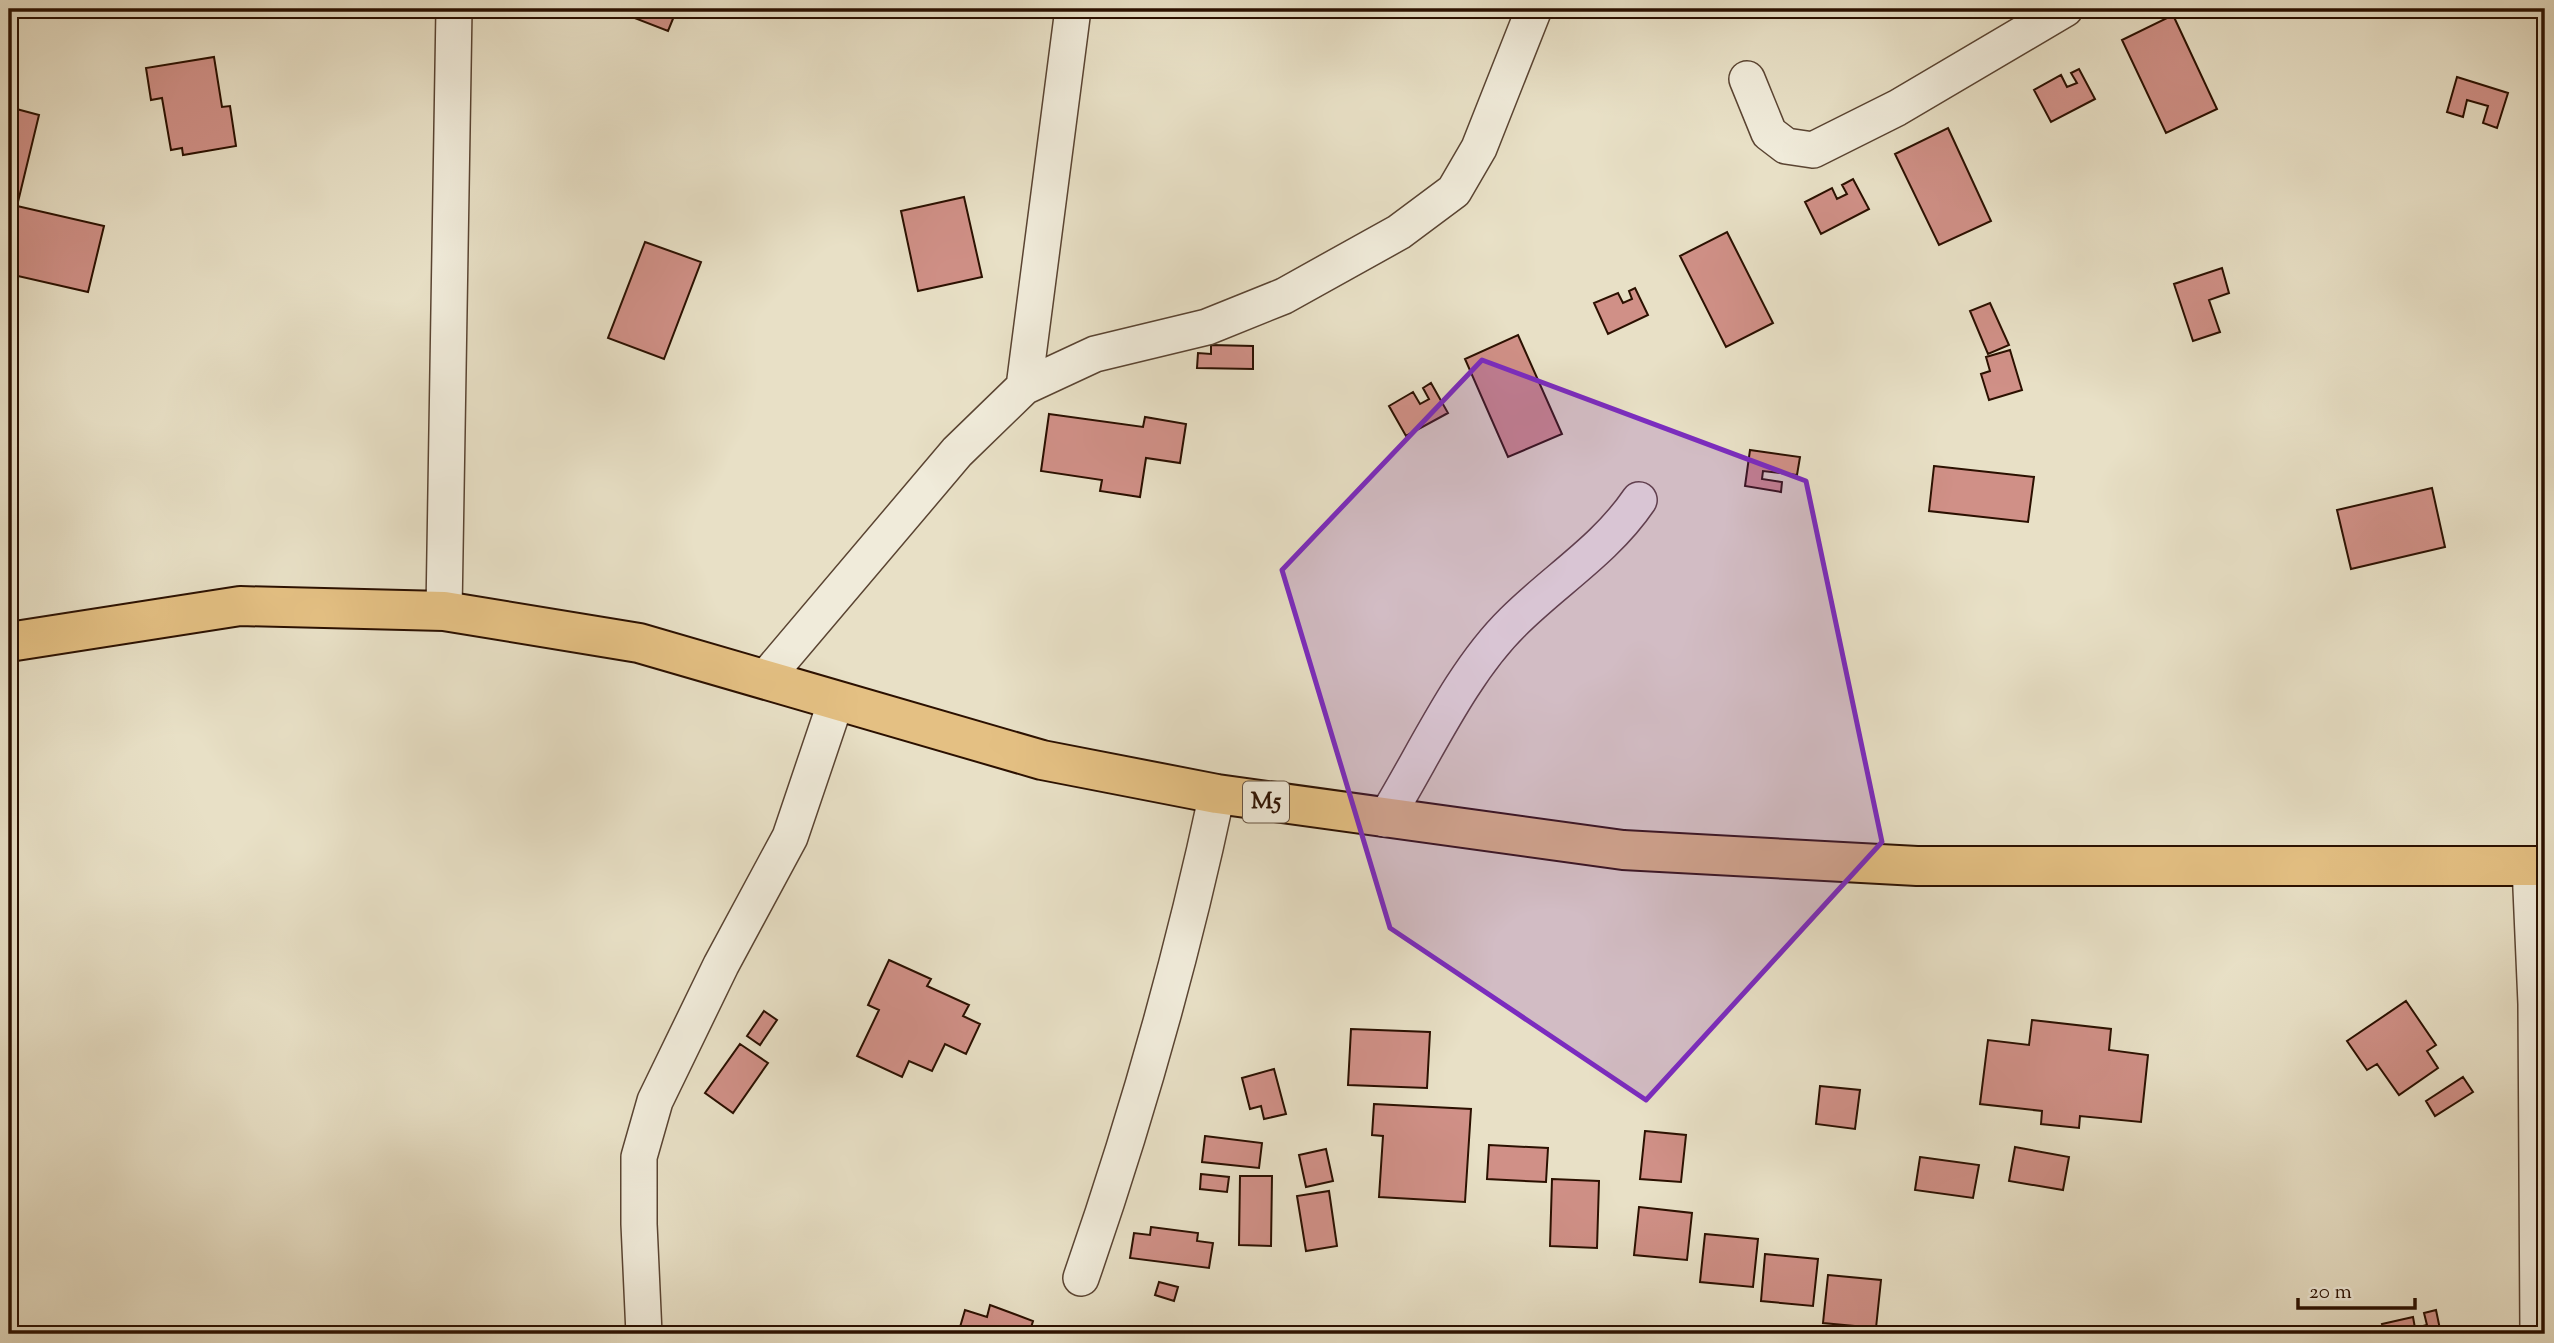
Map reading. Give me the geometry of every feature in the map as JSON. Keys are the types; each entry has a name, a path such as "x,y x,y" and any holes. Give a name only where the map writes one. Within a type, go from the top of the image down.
{"highway":[{"name":"M5","path":"9,642 240,606 444,611 639,643 1042,760 1217,794 1623,850 1917,866 2538,866"}],"street":[{"path":"444,611 454,9"},
{"path":"1024,387 1073,9"},
{"path":"764,680 957,452 1024,387 1095,354 1207,327 1284,296 1399,232 1454,191 1479,148 1534,9"},
{"path":"1747,79 1769,132 1786,146 1813,150 1897,108 2065,9"},
{"path":"1385,819 1467,680 1512,623 1620,529 1639,500"},
{"path":"644,1334 639,1157 655,1101 721,965 790,837 836,701"},
{"path":"1081,1278 1114,1184 1160,1028 1196,891 1217,794"},
{"path":"2538,866 2538,1334"}],"highlighted area":[{"path":"1482,360 1806,481 1882,842 1646,1100 1390,928 1282,570"}],"building":[{"path":"620,9 677,9 668,31 619,12"},
{"path":"2173,15 2217,109 2166,133 2122,40"},
{"path":"214,57 222,107 230,106 236,146 183,155 182,148 171,150 162,98 151,100 146,68"},
{"path":"2079,69 2095,99 2051,122 2034,90 2061,75 2067,87 2077,83 2071,73"},
{"path":"2457,77 2508,93 2497,128 2483,123 2488,106 2467,100 2463,117 2447,112"},
{"path":"9,107 39,115 17,206 104,226 88,292 9,274"},
{"path":"1948,128 1991,221 1939,245 1895,154"},
{"path":"1853,179 1869,209 1821,234 1805,202 1832,188 1837,199 1847,194 1842,185"},
{"path":"964,197 982,277 918,291 901,211"},
{"path":"1727,232 1773,323 1726,347 1680,256"},
{"path":"645,242 701,262 664,359 608,338"},
{"path":"2222,268 2229,293 2209,300 2220,332 2193,341 2174,284"},
{"path":"1635,288 1648,315 1608,334 1594,303 1618,293 1623,303 1632,299 1629,291"},
{"path":"1990,303 2009,345 1988,354 1970,311"},
{"path":"1518,335 1562,434 1508,457 1465,359"},
{"path":"1211,345 1253,346 1253,369 1197,368 1198,353 1211,354"},
{"path":"2010,350 2022,390 1989,400 1981,374 1990,371 1986,357"},
{"path":"1431,383 1448,413 1406,436 1389,406 1413,392 1420,404 1429,399 1423,388"},
{"path":"1049,414 1143,427 1145,417 1186,424 1180,463 1146,458 1140,497 1100,491 1102,480 1041,471"},
{"path":"1750,450 1800,457 1797,475 1763,471 1762,479 1782,482 1781,492 1745,486"},
{"path":"1934,466 2034,477 2028,522 1929,511"},
{"path":"2432,488 2445,547 2351,569 2337,510"},
{"path":"889,960 931,979 927,986 969,1005 963,1016 980,1024 966,1054 945,1044 932,1071 909,1061 902,1077 857,1056 879,1010 868,1005"},
{"path":"2406,1001 2436,1045 2427,1051 2438,1068 2399,1095 2377,1064 2367,1070 2347,1041"},
{"path":"764,1011 777,1020 760,1045 747,1036"},
{"path":"2032,1020 2111,1029 2109,1050 2148,1055 2141,1122 2080,1116 2079,1128 2041,1124 2042,1111 1980,1104 1988,1040 2029,1045"},
{"path":"1351,1029 1430,1032 1427,1088 1348,1085"},
{"path":"740,1044 768,1063 733,1113 705,1093"},
{"path":"1274,1069 1286,1114 1264,1119 1261,1106 1250,1109 1242,1078"},
{"path":"2463,1077 2473,1092 2435,1116 2426,1101"},
{"path":"1820,1086 1860,1090 1855,1129 1816,1124"},
{"path":"1374,1104 1471,1109 1465,1202 1379,1197 1383,1136 1372,1135"},
{"path":"1645,1131 1686,1135 1681,1182 1640,1179"},
{"path":"1205,1136 1262,1143 1259,1168 1202,1162"},
{"path":"1489,1145 1548,1148 1546,1182 1487,1179"},
{"path":"2015,1147 2069,1157 2063,1190 2009,1181"},
{"path":"1326,1149 1333,1181 1306,1187 1299,1155"},
{"path":"1920,1157 1979,1165 1973,1198 1915,1190"},
{"path":"1201,1174 1229,1177 1227,1192 1200,1189"},
{"path":"1240,1176 1272,1176 1271,1246 1239,1245"},
{"path":"1552,1179 1599,1181 1597,1248 1550,1246"},
{"path":"1329,1191 1337,1246 1306,1251 1297,1196"},
{"path":"1639,1207 1692,1213 1687,1260 1634,1255"},
{"path":"1151,1227 1198,1233 1197,1241 1213,1243 1209,1268 1130,1258 1134,1233 1150,1235"},
{"path":"1705,1234 1758,1239 1753,1287 1700,1282"},
{"path":"1765,1254 1818,1259 1813,1306 1761,1301"},
{"path":"1828,1275 1881,1280 1876,1328 1823,1323"},
{"path":"1159,1282 1178,1287 1174,1301 1155,1295"},
{"path":"990,1305 1033,1321 1029,1334 958,1334 965,1310 987,1317"},
{"path":"2436,1310 2441,1334 2385,1334 2382,1324 2413,1317 2415,1328 2427,1325 2424,1313"}]}
